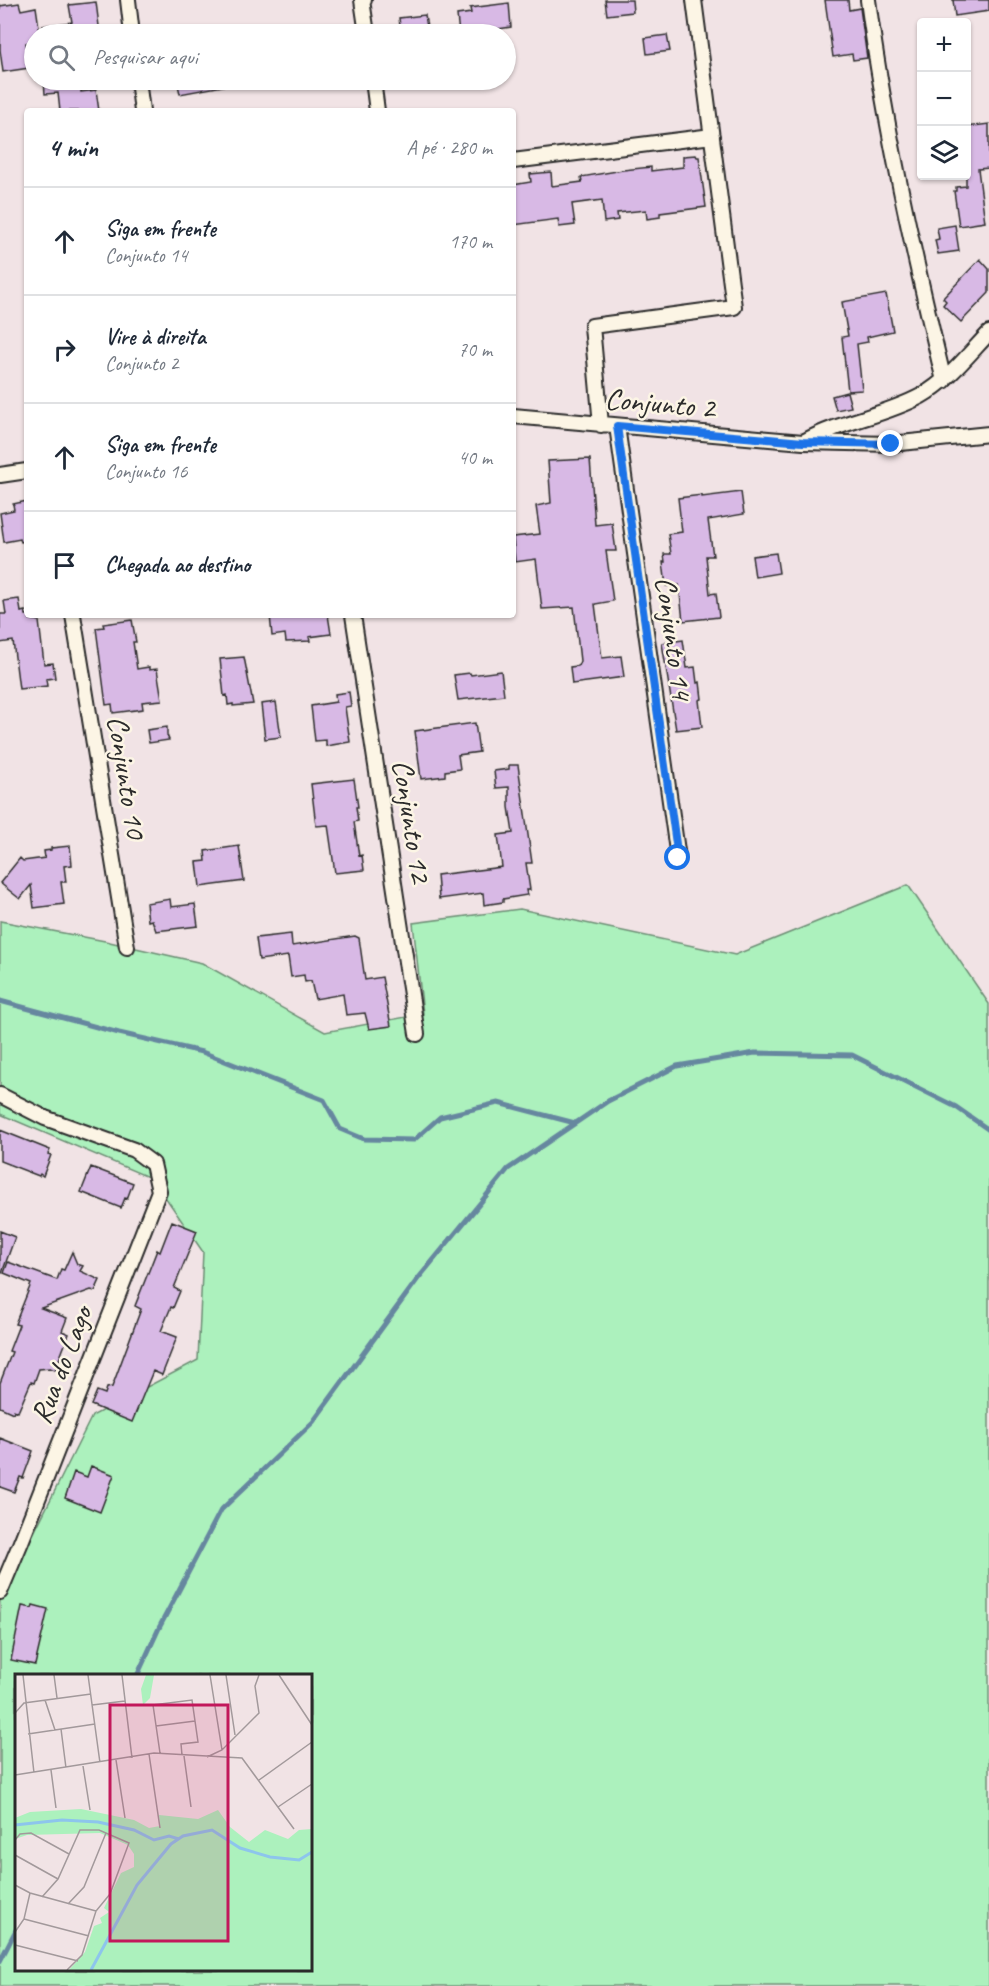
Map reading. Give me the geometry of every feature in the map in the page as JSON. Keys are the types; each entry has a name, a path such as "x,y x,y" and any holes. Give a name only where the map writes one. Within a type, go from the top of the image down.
{"street":[{"path":"128,0 131,24"},
{"path":"364,0 362,0 366,24"},
{"path":"601,424 592,326 734,307 694,0"},
{"path":"868,0 894,154 921,286 944,381"},
{"path":"139,90 142,108"},
{"path":"374,90 377,108"},
{"path":"516,161 712,136"},
{"path":"803,442 843,424 920,396 944,381 989,333"},
{"name":"Conjunto 2","path":"516,416 803,442 891,444 989,434"},
{"name":"Conjunto 14","path":"617,426 678,858"},
{"path":"0,476 24,472"},
{"name":"Conjunto 10","path":"73,618 127,947"},
{"name":"Conjunto 12","path":"353,618 417,1034"},
{"name":"Rua do Lago","path":"0,1095 45,1118 134,1150 153,1164 159,1191 0,1592"}],"green space":[{"path":"908,885 989,1004 989,1986 0,1986 0,1601 92,1416 198,1360 203,1252 153,1179 0,1114 0,921 202,963 325,1032 423,1014 413,923 520,909 735,955"}],"building":[{"path":"605,0 632,0 633,12 607,15"},
{"path":"825,0 848,0 849,10 860,8 867,58 853,60 852,54 833,57"},
{"path":"953,0 989,0 989,11 955,16"},
{"path":"96,2 99,24 58,24 72,22 69,5"},
{"path":"19,3 21,10 36,7 39,24 24,24 24,69 3,72 0,50 0,6"},
{"path":"509,3 511,24 458,24 457,15 471,13 470,8"},
{"path":"425,15 426,24 400,24 399,18"},
{"path":"667,35 670,51 647,54 645,38"},
{"path":"45,90 81,90 81,92 96,90 99,108 60,108 58,93 45,94"},
{"path":"179,90 202,90 180,94"},
{"path":"989,124 989,168 978,169 985,222 959,226 954,191 956,187 966,186 966,180 971,180 971,126"},
{"path":"696,155 699,157 706,207 660,213 660,217 647,219 646,210 617,213 618,220 604,222 602,200 572,204 575,225 559,227 558,219 516,225 516,184 531,182 530,174 551,172 552,186 582,182 581,177 623,170 651,167 651,171 683,167 683,156"},
{"path":"955,225 959,251 938,254 935,240 939,239 937,228"},
{"path":"980,259 989,269 989,293 961,322 943,305 946,301 943,298"},
{"path":"886,294 893,331 867,337 868,342 857,344 862,390 848,391 842,337 848,336 842,302"},
{"path":"847,392 851,407 836,410 832,396"},
{"path":"590,459 595,525 612,523 616,551 606,551 613,601 595,604 602,658 621,656 624,677 572,684 570,667 578,666 580,661 574,607 542,609 536,559 516,562 516,537 540,534 536,506 551,503 548,461"},
{"path":"741,492 744,514 708,520 713,556 706,556 710,594 716,593 719,617 683,621 679,585 666,586 663,562 665,562 664,554 671,554 668,534 682,532 678,498"},
{"path":"24,502 24,542 21,542 20,539 4,542 0,513 14,510 13,504"},
{"path":"776,553 779,573 755,577 752,556"},
{"path":"19,599 24,618 39,621 44,664 53,663 55,678 46,679 47,686 19,689 13,641 0,643 0,614 6,614 4,601"},
{"path":"270,618 328,618 331,634 309,637 310,641 286,642 285,634 272,636"},
{"path":"132,620 137,669 149,667 149,670 157,669 162,700 142,702 143,709 113,713 112,704 106,705 96,628 104,627 103,624"},
{"path":"683,640 687,668 695,667 697,683 700,682 702,727 676,730 662,643"},
{"path":"244,657 253,704 228,705 227,695 224,696 220,659"},
{"path":"501,671 504,695 458,700 454,675"},
{"path":"349,692 351,706 345,707 350,742 326,746 326,740 315,741 311,706 336,702 335,694"},
{"path":"276,702 281,737 265,739 261,704"},
{"path":"475,723 479,752 458,755 460,769 445,771 445,776 421,779 415,731"},
{"path":"167,727 169,740 149,743 147,730"},
{"path":"509,765 518,765 532,863 526,863 530,890 526,890 527,895 484,905 483,893 439,899 437,875 502,867 498,835 513,833 509,787 496,788 494,771 509,769"},
{"path":"354,779 358,821 354,822 359,856 362,855 364,870 335,873 328,825 316,826 311,784"},
{"path":"70,846 72,865 64,866 66,882 61,882 64,904 34,908 31,885 20,899 0,883 20,858 23,861 45,858 44,851"},
{"path":"239,846 244,881 200,887 197,862 206,861 205,851"},
{"path":"170,899 171,907 195,904 198,926 156,931 152,920 148,921 146,903"},
{"path":"291,934 292,946 355,936 359,938 365,980 382,977 391,1026 369,1029 365,1013 346,1015 343,994 315,999 311,981 305,982 304,975 291,977 288,956 259,960 256,938"},
{"path":"0,1130 50,1150 48,1154 51,1155 43,1176 0,1161"},
{"path":"91,1167 133,1183 121,1208 81,1192"},
{"path":"172,1221 197,1231 174,1288 180,1291 161,1331 177,1337 162,1375 153,1371 132,1422 91,1405 97,1391 105,1394 107,1388 112,1387 141,1309 135,1306 157,1250 160,1252"},
{"path":"0,1231 15,1237 2,1273 0,1273"},
{"path":"72,1252 77,1264 83,1266 80,1271 100,1280 95,1291 91,1290 41,1308 67,1318 62,1331 69,1334 55,1370 39,1369 18,1412 14,1410 13,1413 0,1407 0,1383 19,1325 15,1324 31,1284 4,1273 8,1262 57,1280"},
{"path":"0,1438 33,1451 23,1478 20,1477 14,1492 0,1487"},
{"path":"91,1466 114,1475 100,1512 65,1498 74,1472 87,1477"},
{"path":"33,1605 48,1609 35,1665 11,1660 22,1606 32,1608"}],"waterway":[{"path":"0,1001 119,1033 202,1052 324,1100 340,1129 364,1139 414,1140 440,1117 498,1103 575,1123"},
{"path":"138,1674 159,1628 221,1510 313,1422 417,1280 508,1169 608,1101 677,1066 755,1053 852,1055 956,1107 989,1130"},
{"path":"0,1961 15,1932"}],"route":[{"path":"678,858 617,426 803,442 891,444"}]}
